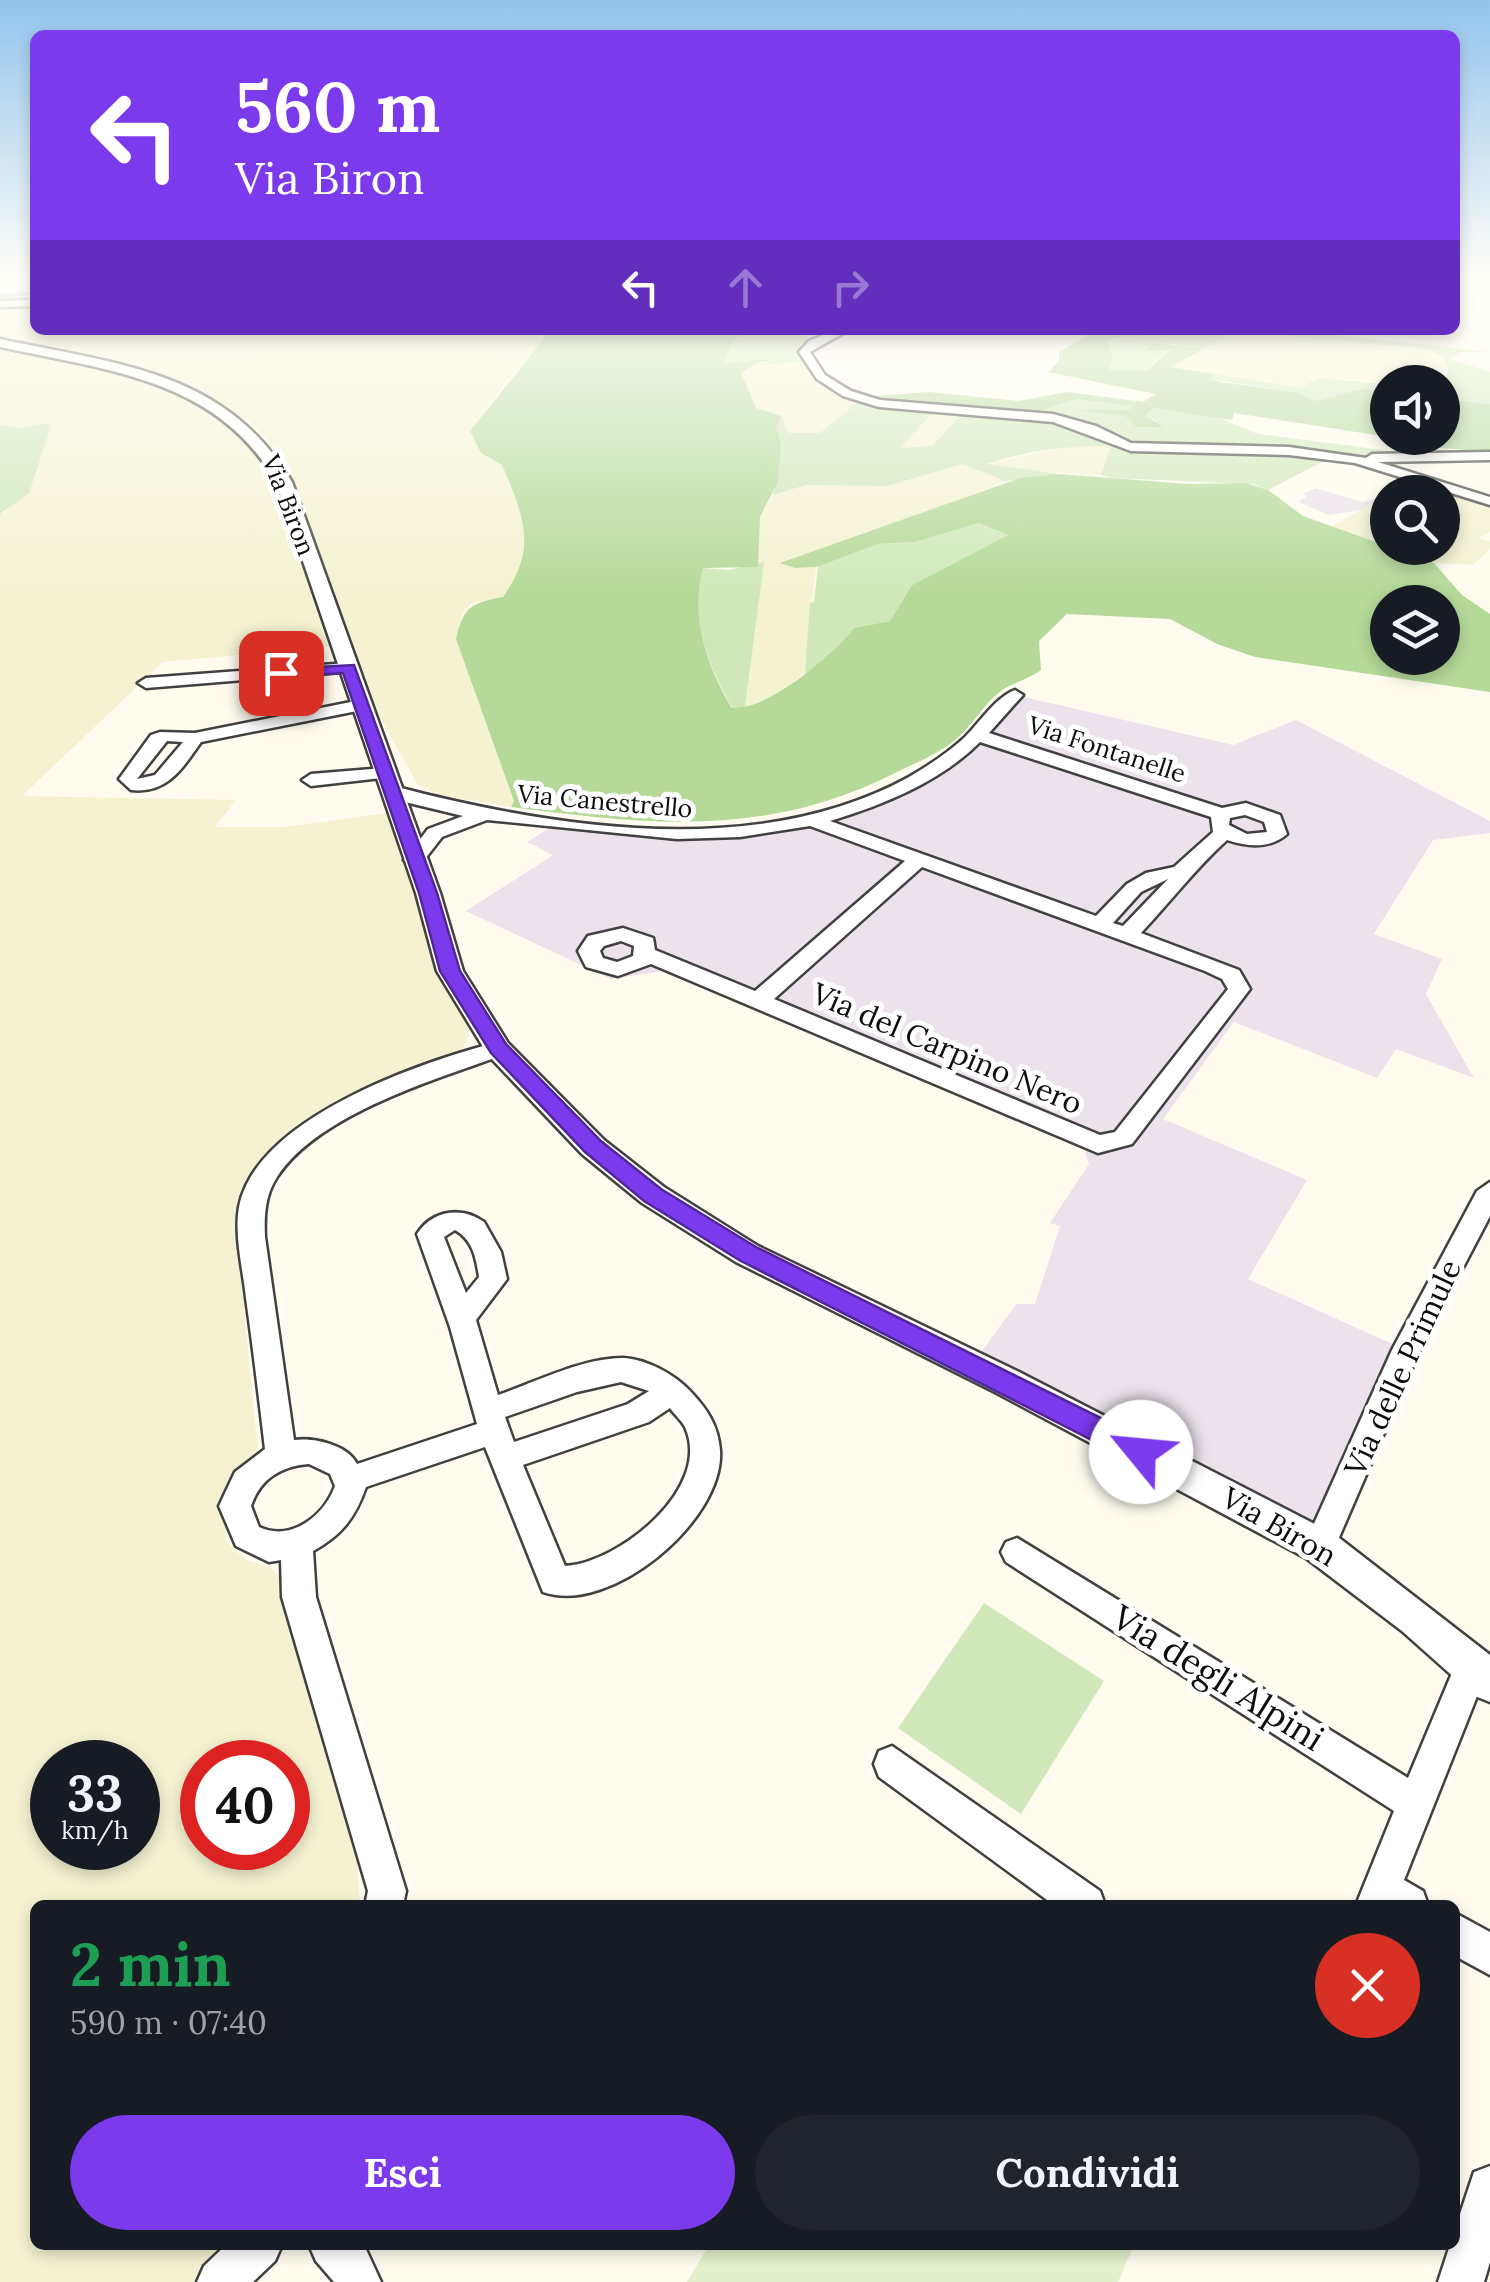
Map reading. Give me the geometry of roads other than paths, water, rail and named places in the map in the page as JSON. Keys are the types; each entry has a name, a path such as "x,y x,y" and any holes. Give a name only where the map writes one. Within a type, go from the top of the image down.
{"street":[{"name":"Via Biron","path":"163,384 204,400 242,422 274,457 393,792 450,971 498,1048 593,1147 653,1195 747,1254 1007,1382 1320,1546 1481,1674"},
{"path":"832,384 866,402 1046,417 1094,430 1116,445 1131,448 1288,451 1357,459 1424,454 1490,456"},
{"path":"1357,459 1490,501"},
{"path":"146,683 348,668"},
{"name":"Via Canestrello","path":"402,824 450,816 490,816 687,836 813,821 916,780 954,758 1015,695"},
{"path":"195,738 361,705"},
{"name":"Via Fontanelle","path":"977,735 1223,822 1180,872 1179,880 1127,935"},
{"path":"311,780 384,773"},
{"path":"393,792 450,816 424,843 414,860"},
{"name":"Via del Carpino Nero","path":"647,954 1080,1139 1110,1144 1123,1138 1239,989 1231,975 1213,966 813,821"},
{"path":"759,1000 918,860"},
{"name":"Via Fontanelle","path":"1100,926 1141,880 1154,873 1180,872"},
{"path":"280,1454 253,1243 254,1201 270,1165 312,1130 394,1088 498,1048"},
{"name":"Via delle Primule","path":"1320,1546 1406,1350 1490,1191"},
{"path":"349,1480 496,1433 620,1370 652,1377 704,1426 707,1454 702,1478 680,1513 622,1566 576,1585 554,1581 496,1433 461,1318"},
{"path":"496,1433 638,1413 672,1392"},
{"path":"280,1454 324,1454 336,1460 349,1480 350,1493 338,1519 326,1530 296,1544 259,1542 237,1521 239,1490 249,1476 280,1454"},
{"path":"296,1544 300,1598 387,1892 385,1900"},
{"name":"Via degli Alpini","path":"1017,1552 1418,1804"},
{"path":"1389,1900 1418,1804 1481,1674"},
{"path":"892,1764 1079,1900"},
{"path":"1460,1936 1490,1955"},
{"path":"1461,2282 1490,2188"},
{"path":"220,2282 253,2250"},
{"path":"337,2250 358,2282"}]}
